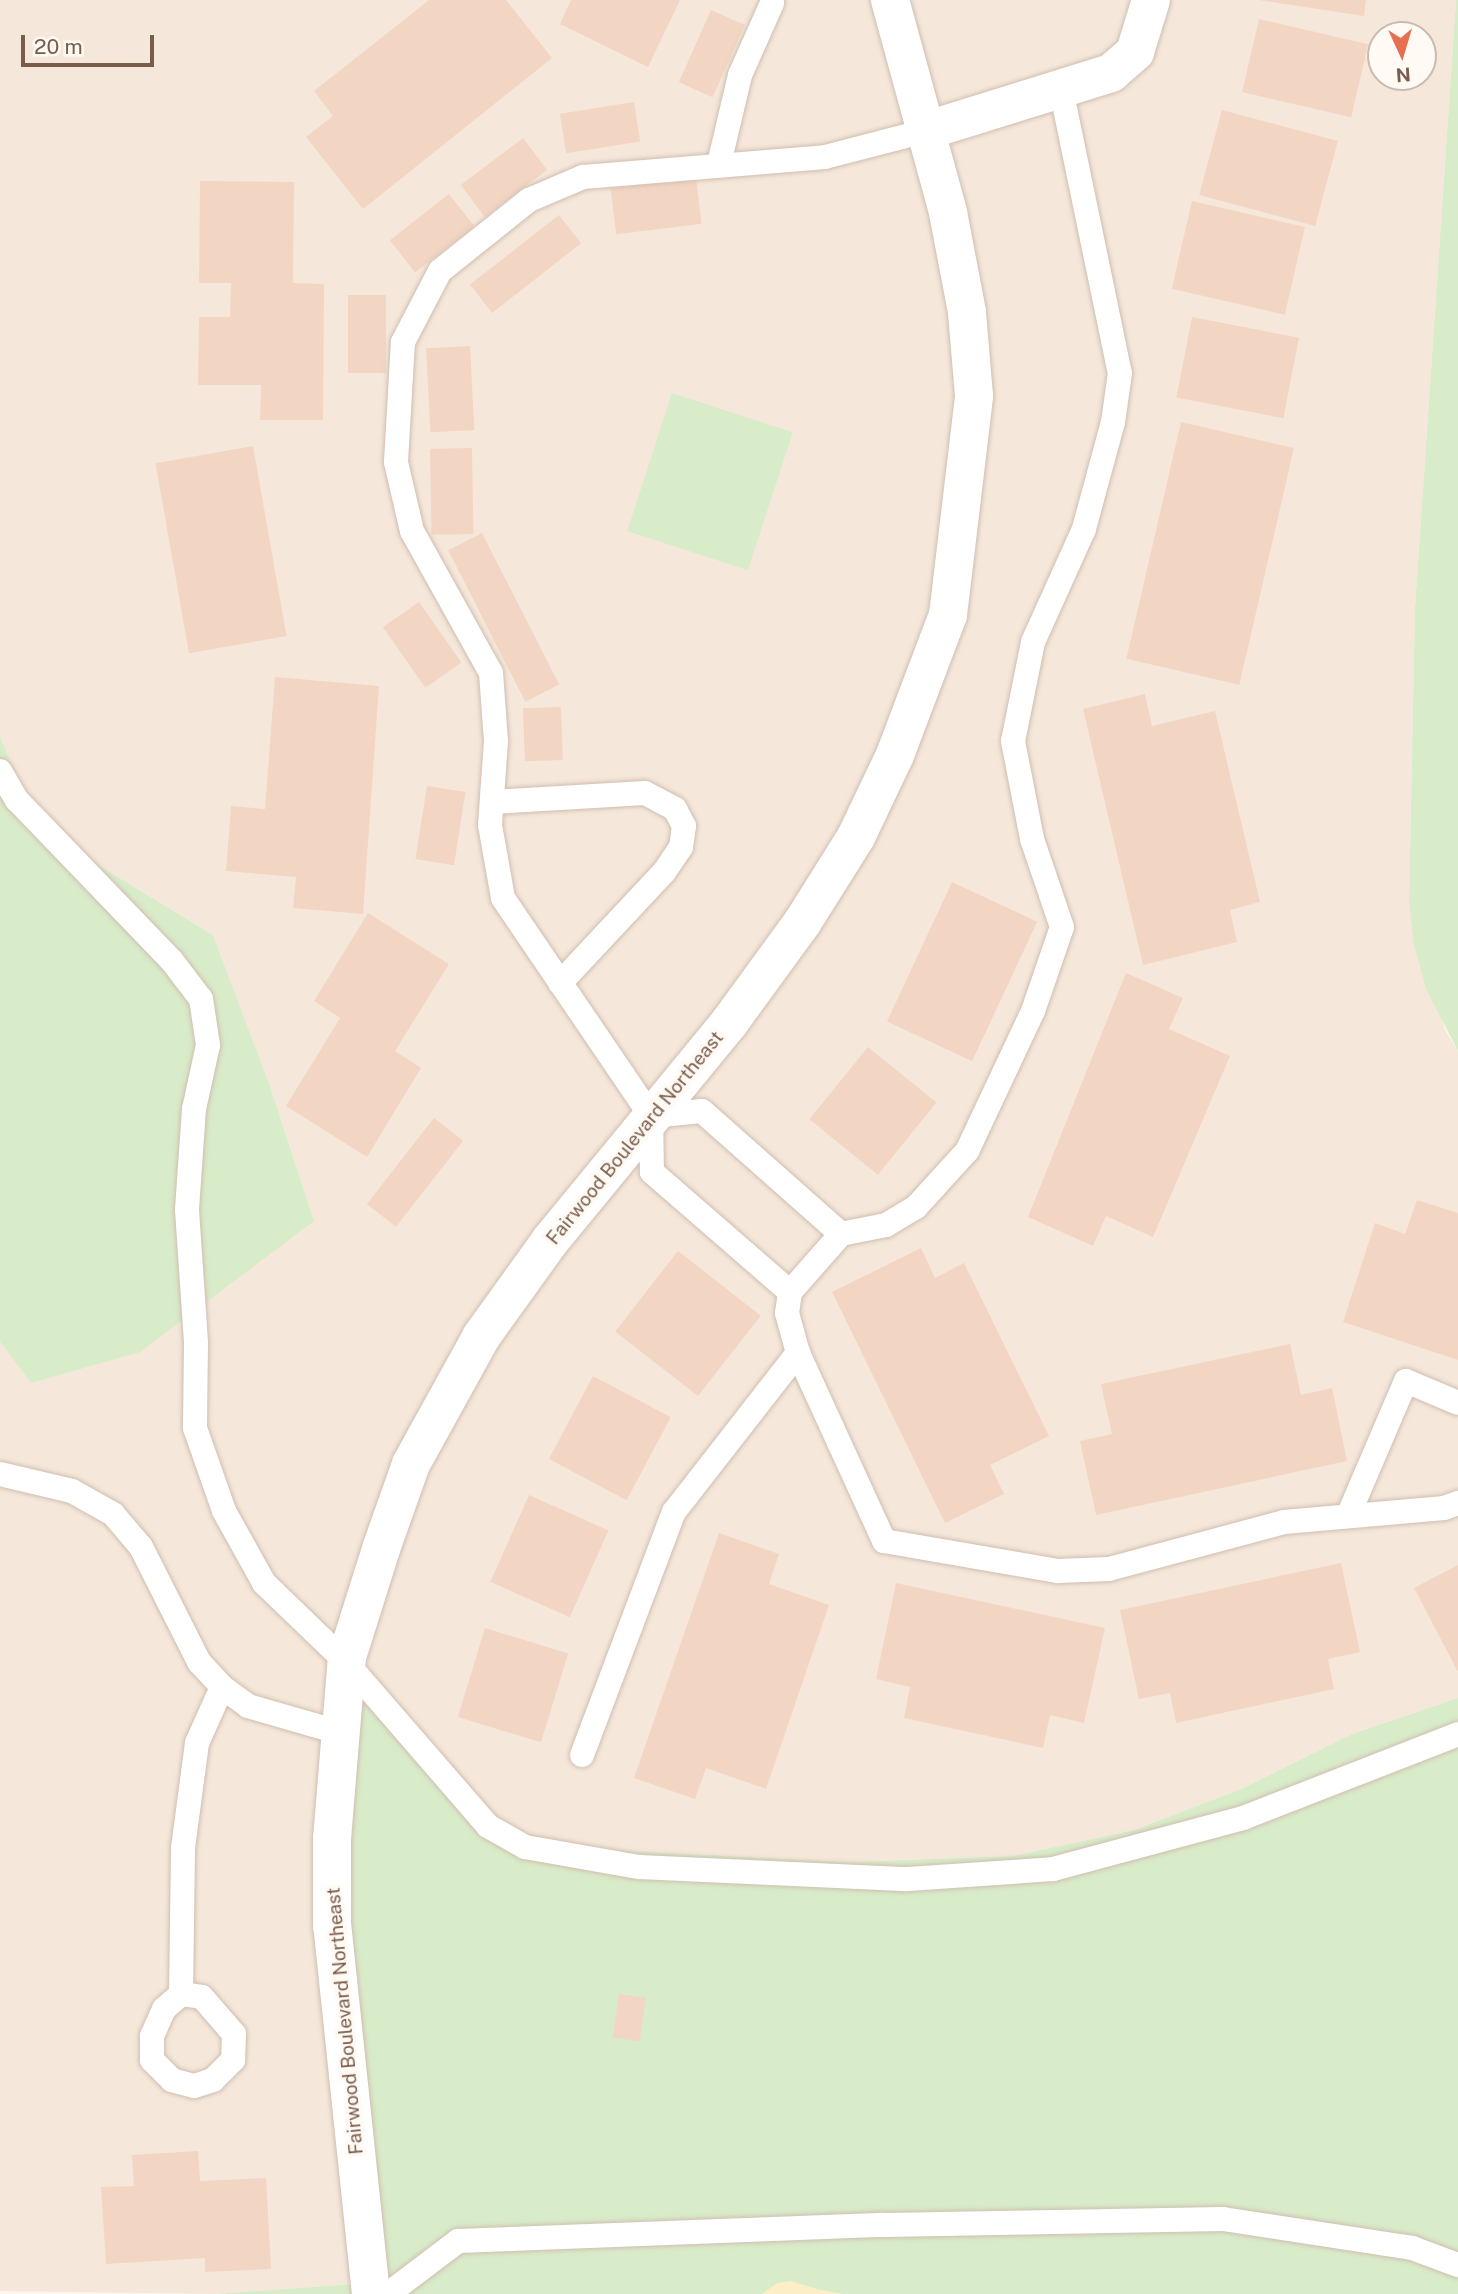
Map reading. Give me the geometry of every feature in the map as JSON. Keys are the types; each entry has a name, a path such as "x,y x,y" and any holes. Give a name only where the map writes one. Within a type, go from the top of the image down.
{"street":[{"name":"Fairwood Boulevard Northeast","path":"371,2294 332,1926 338,1732 346,1662 411,1464 445,1396 481,1337 550,1241 753,990 856,837 895,755 948,615 974,396 967,312 948,212 890,0"},
{"path":"925,131 1111,73 1126,63 1143,36 1151,0"}],"lane":[{"path":"719,164 740,75 772,3"},
{"path":"1061,89 1120,373 1113,422 1084,529 1033,642 1013,741 1032,839 1062,927 1033,1011 967,1150 916,1207 886,1225 841,1234 790,1292 787,1313 798,1353 884,1541 1058,1571 1109,1569 1283,1522 1444,1508 1458,1503"},
{"path":"790,1292 652,1172 651,1116 503,898 490,825 496,741 491,673 412,531 396,463 403,342 440,271 529,200 583,177 825,157 925,131"},
{"path":"0,771 17,800 172,961 201,999 208,1045 191,1131 187,1210 196,1343 195,1428 224,1511 264,1583 346,1662 488,1826 524,1847 639,1867 908,1879 1054,1870 1243,1818 1458,1734"},
{"path":"492,802 645,793 675,809 684,826 681,847 664,872 560,983"},
{"path":"651,1116 702,1111 841,1234"},
{"path":"582,1755 674,1513 798,1353"},
{"path":"1348,1516 1406,1381 1458,1403"},
{"path":"0,1474 72,1491 113,1514 141,1548 199,1662 222,1687 248,1706 338,1732"},
{"path":"181,1994 186,1821 197,1743 222,1687"},
{"path":"388,2294 457,2241 884,2225 1223,2219 1412,2248 1458,2265"}],"shaded area":[{"path":"0,0 1456,0 1415,608 1409,902 1445,1030 1458,1051 1458,1698 1352,1734 1241,1789 1134,1830 1012,1856 848,1862 575,1848 501,1825 370,2283 214,2294 0,2291 0,1342 31,1383 314,1221 270,1086 213,935 90,860 23,792 0,736"}],"green space":[{"path":"1456,0 1458,1051 1426,989 1414,945 1409,902 1415,608"},
{"path":"672,393 793,432 748,570 627,531"},
{"path":"0,736 23,792 90,860 213,935 270,1086 314,1221 140,1352 31,1383 0,1342"},
{"path":"347,1657 501,1825 575,1848 848,1862 1012,1856 1134,1830 1241,1789 1352,1734 1458,1698 1458,2294 214,2294 369,2283 332,1926"}],"sand":[{"path":"791,2281 844,2294 762,2294 777,2283"}],"building":[{"path":"429,0 506,0 552,58 363,209 306,137 333,116 314,91"},
{"path":"571,0 680,0 648,67 560,24"},
{"path":"1259,0 1366,0 1364,16"},
{"path":"711,10 745,25 713,97 679,82"},
{"path":"1259,19 1367,44 1351,117 1242,92"},
{"path":"634,102 640,142 566,153 560,114"},
{"path":"1222,110 1338,141 1315,226 1199,195"},
{"path":"523,138 547,170 485,217 461,185"},
{"path":"696,178 702,224 616,234 611,188"},
{"path":"200,181 294,182 293,283 324,284 323,420 260,420 261,385 198,385 199,317 230,317 231,283 199,283"},
{"path":"449,194 474,226 415,272 390,240"},
{"path":"1192,201 1305,227 1285,315 1172,289"},
{"path":"559,215 581,243 492,313 470,285"},
{"path":"348,295 386,295 386,373 348,373"},
{"path":"1192,317 1299,338 1283,418 1176,397"},
{"path":"470,346 474,430 430,432 426,348"},
{"path":"1181,422 1294,448 1239,685 1126,659"},
{"path":"253,446 287,636 189,653 156,463"},
{"path":"472,448 474,534 432,535 430,449"},
{"path":"482,533 559,684 525,702 448,550"},
{"path":"419,602 461,663 425,688 383,627"},
{"path":"275,677 379,686 363,914 293,908 296,877 226,871 231,806 265,809"},
{"path":"1145,694 1152,726 1215,711 1260,902 1230,910 1237,942 1143,965 1083,709"},
{"path":"561,707 563,760 525,761 523,708"},
{"path":"427,786 466,792 454,865 415,859"},
{"path":"952,882 1037,922 972,1061 887,1022"},
{"path":"368,913 449,964 395,1051 421,1068 367,1157 286,1106 340,1018 314,1001"},
{"path":"1126,973 1183,998 1169,1029 1230,1056 1153,1237 1106,1216 1093,1246 1028,1217"},
{"path":"868,1047 936,1102 878,1175 809,1119"},
{"path":"434,1118 463,1141 396,1227 367,1204"},
{"path":"1417,1200 1458,1213 1458,1360 1343,1322 1375,1223 1405,1234"},
{"path":"921,1248 935,1278 964,1263 1049,1436 990,1465 1004,1494 945,1523 832,1292"},
{"path":"678,1251 761,1316 698,1396 615,1331"},
{"path":"1290,1344 1301,1395 1332,1388 1347,1461 1096,1515 1080,1441 1112,1434 1101,1384"},
{"path":"593,1376 671,1417 627,1500 549,1459"},
{"path":"529,1495 608,1530 570,1617 490,1582"},
{"path":"719,1533 779,1554 769,1584 829,1605 766,1789 706,1768 695,1799 634,1778"},
{"path":"1341,1563 1360,1652 1328,1659 1334,1689 1176,1723 1170,1693 1139,1699 1120,1610"},
{"path":"1458,1565 1458,1672 1414,1588"},
{"path":"896,1583 1105,1628 1084,1723 1050,1715 1043,1748 904,1718 910,1687 876,1679"},
{"path":"485,1628 568,1653 541,1742 458,1717"},
{"path":"619,1994 646,1998 640,2041 613,2038"},
{"path":"198,2151 200,2181 266,2178 271,2269 205,2272 205,2258 106,2264 101,2187 134,2186 132,2155"}]}
